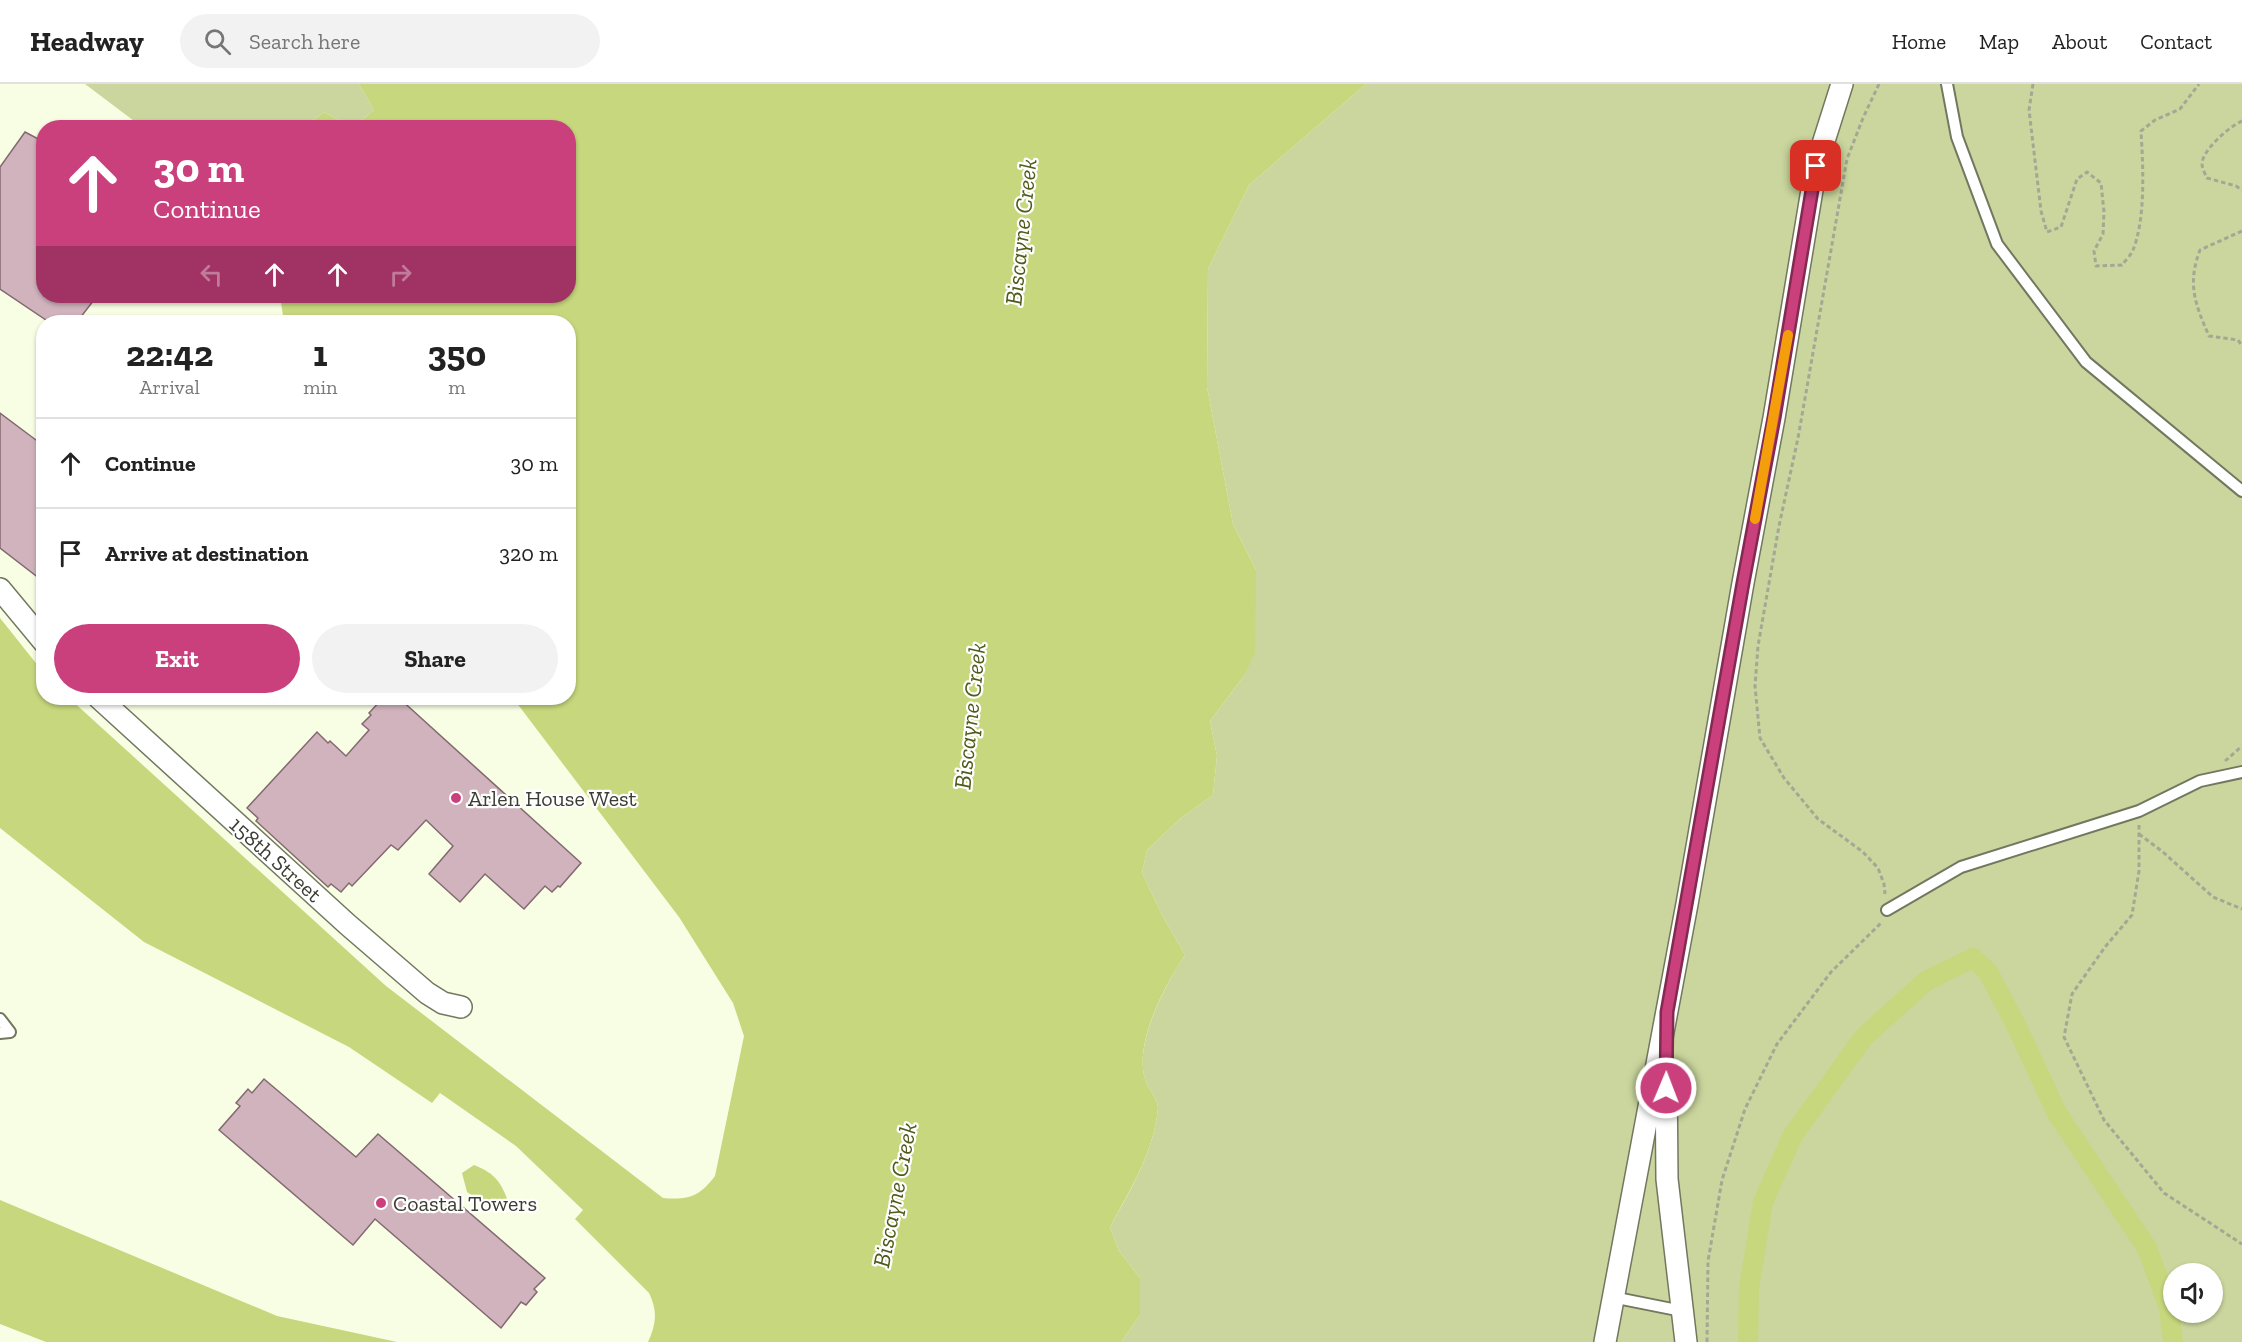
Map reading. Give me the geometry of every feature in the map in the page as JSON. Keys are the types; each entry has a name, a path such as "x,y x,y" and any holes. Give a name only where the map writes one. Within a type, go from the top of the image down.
{"street":[{"path":"1605,1342 1774,418 1816,166 1842,84"},
{"path":"0,589 36,632"},
{"name":"158th Street","path":"107,705 347,924 427,993 443,1003 461,1007"},
{"path":"1667,1012 1667,1179 1686,1342"}],"lane":[{"path":"1947,84 1957,137 1997,244 2086,362 2242,491"},
{"path":"1887,910 1960,867 2139,811 2200,780 2242,772"},
{"path":"0,1019 10,1032 0,1033"},
{"path":"1612,1297 1682,1311"}],"path":[{"path":"1707,1342 1708,1260 1722,1180 1745,1109 1777,1044 1832,972 1886,918 1884,884 1878,868 1863,852 1818,819 1784,778 1760,738 1755,686 1758,646 1779,526 1802,416 1847,159 1879,84"},
{"path":"2033,84 2029,110 2041,211 2047,232 2061,226 2077,179 2087,172 2101,183 2104,212 2103,234 2094,251 2096,266 2122,265 2133,250 2141,213 2143,168 2141,131 2155,120 2180,109 2199,84"},
{"path":"2242,121 2230,127 2205,155 2202,165 2207,178 2236,186 2242,190"},
{"path":"2242,231 2200,250 2193,268 2195,304 2208,336 2238,340 2242,345"},
{"path":"2139,811 2139,871 2132,915 2105,946 2072,994 2064,1037 2104,1120 2164,1193 2242,1244"},
{"path":"2139,834 2163,852 2213,897 2242,909"}],"shaded area":[{"path":"85,84 359,84 374,110 362,120 338,120 324,112 313,120 133,120"},
{"path":"1366,84 2242,84 2242,1342 1121,1342 1140,1315 1140,1278 1119,1251 1110,1227 1140,1170 1152,1140 1158,1108 1145,1079 1144,1049 1153,1015 1185,955 1142,873 1147,850 1181,818 1213,795 1217,756 1210,721 1243,677 1256,570 1233,524 1207,387 1208,269 1249,185"}],"water":[{"name":"Biscayne Creek","path":"359,84 1366,84 1249,185 1208,269 1207,387 1233,524 1256,570 1255,653 1243,677 1210,721 1217,756 1213,795 1181,818 1147,850 1142,873 1185,955 1153,1014 1144,1048 1145,1079 1158,1108 1152,1140 1133,1185 1110,1227 1119,1251 1140,1278 1140,1315 1121,1342 648,1342 655,1318 654,1306 649,1293 575,1219 583,1210 516,1146 440,1093 432,1103 349,1047 144,942 0,828 0,618 36,663 36,705 77,705 386,986 663,1198 693,1196 704,1189 715,1176 744,1036 733,1003 679,917 518,705 576,705 576,315 283,315 281,303 576,303 576,120 362,120 374,110"},
{"path":"324,112 338,120 313,120"},
{"path":"474,1165 488,1172 498,1181 510,1207 488,1206 467,1192 462,1173"},
{"path":"0,1200 277,1316 397,1342 46,1342 0,1324"}],"building":[{"path":"25,132 36,138 36,303 92,303 82,315 39,315 0,289 0,167"},
{"path":"0,413 36,440 36,576 0,548"},
{"path":"376,705 407,705 581,863 560,887 558,886 552,892 545,886 524,909 485,874 460,902 429,874 453,846 426,820 398,850 391,845 352,886 349,883 341,892 331,884 328,887 256,821 258,818 247,808 317,732 346,756 369,730 362,724 371,715 369,713"},
{"name":"Coastal Towers","path":"264,1079 356,1157 378,1134 545,1278 534,1289 537,1292 526,1305 521,1302 501,1328 375,1219 353,1245 219,1130 240,1106 236,1103 248,1089 252,1093"}],"waterway":[{"path":"1748,1342 1749,1288 1763,1202 1793,1135 1864,1037 1926,981 1973,958 1988,972 2015,1023 2057,1113 2147,1248 2169,1308 2173,1342"}],"slow traffic":[{"path":"1755,519 1788,335"}],"place":[{"name":"Arlen House West","path":"456,798"},
{"name":"Coastal Towers","path":"381,1203"}],"route":[{"path":"1666,1088 1667,1012 1774,418 1816,166"}]}
